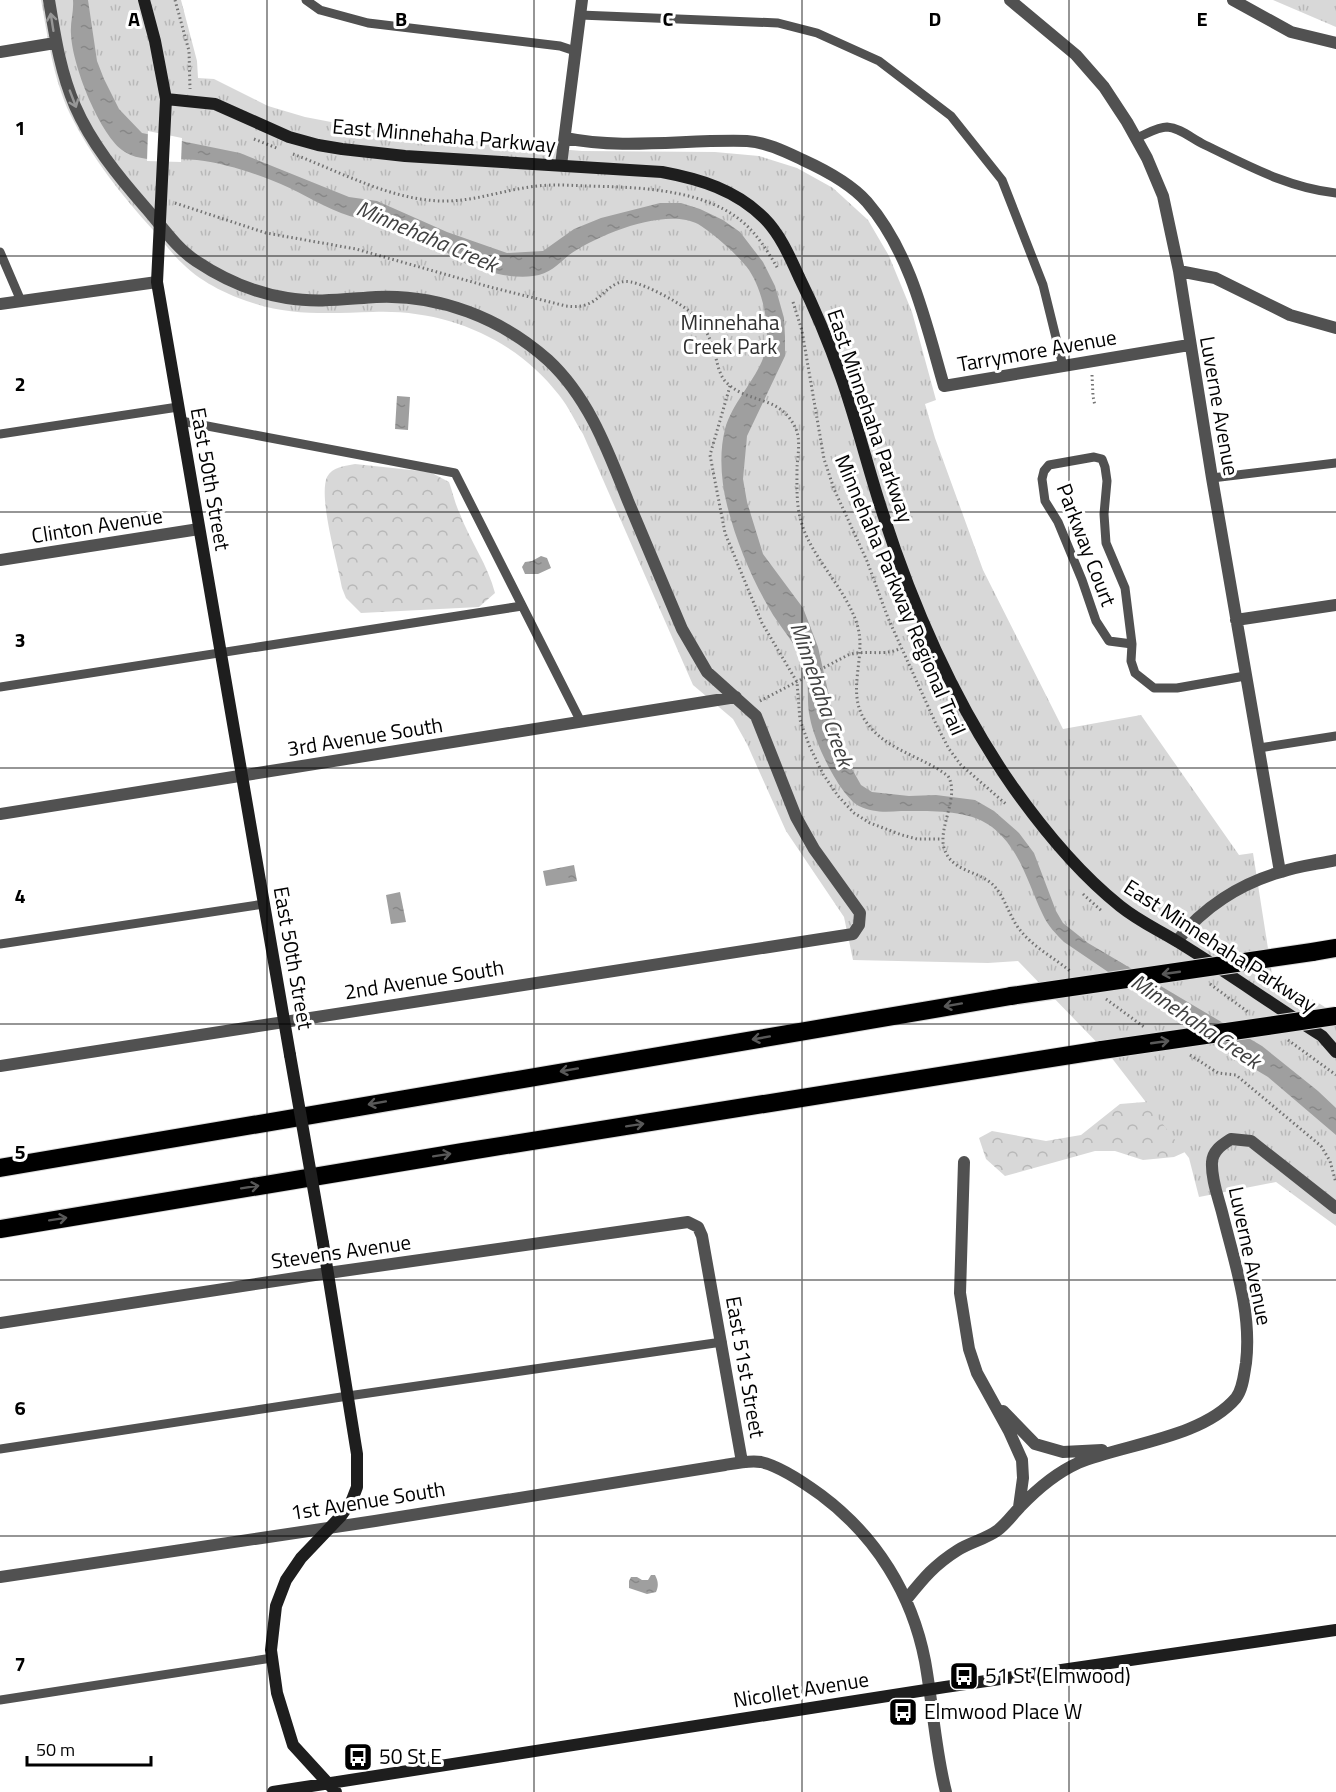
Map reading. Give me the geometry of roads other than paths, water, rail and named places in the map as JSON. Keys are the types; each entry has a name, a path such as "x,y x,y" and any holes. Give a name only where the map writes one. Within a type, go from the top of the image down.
{"highway":[{"path":"0,1168 1011,996 1336,948"},
{"path":"0,1229 1102,1050 1336,1016"}],"street":[{"path":"49,0 55,43 69,91 87,130 122,181 174,243 195,261 258,292 310,301 341,301 377,297 440,302 480,315 516,335 549,361 576,391 598,427 693,650 707,672 736,697"},
{"path":"144,0 155,41 166,99"},
{"path":"561,165 582,0"},
{"name":"Luverne Avenue","path":"1010,0 1076,55 1104,87 1147,158 1162,196 1179,271 1189,345 1280,872"},
{"path":"1233,0 1291,32 1336,43"},
{"path":"0,52 55,43"},
{"name":"East 50th Street","path":"166,99 157,282 323,1243 357,1454 357,1487 352,1500 286,1580 276,1606 271,1650 277,1693 293,1745 332,1788"},
{"name":"East Minnehaha Parkway","path":"166,99 215,104 289,137 330,147 405,156 646,170 692,178 731,193 766,220 791,259 842,378 883,515 944,670 979,735 1027,806 1083,871 1113,900 1146,925 1177,941 1264,1000 1322,1035 1336,1038"},
{"name":"Tarrymore Avenue","path":"565,138 580,141 652,143 751,141 793,155 842,182 867,201 897,245 925,319 944,386 1189,345"},
{"path":"1179,271 1215,278 1290,315 1336,328"},
{"path":"0,304 157,282"},
{"name":"Clinton Avenue","path":"0,560 199,530"},
{"path":"1236,620 1336,605"},
{"name":"2nd Avenue South","path":"0,1066 853,934 859,925 860,913 814,849 796,817 756,716 736,697"},
{"name":"3rd Avenue South","path":"0,814 736,697"},
{"path":"1177,941 1198,917 1238,889 1280,872 1336,860"},
{"name":"East Minnehaha Parkway","path":"1322,1035 1336,1052"},
{"name":"Luverne Avenue","path":"906,1600 931,1569 959,1550 999,1529 1038,1489 1059,1474 1078,1463 1161,1439 1190,1428 1216,1414 1237,1396 1244,1376 1248,1346 1246,1319 1214,1180 1212,1161 1218,1147 1231,1138 1251,1141 1336,1208"},
{"path":"964,1162 960,1293 969,1349 977,1373 1022,1460 1023,1478 1018,1509"},
{"name":"Stevens Avenue","path":"0,1323 688,1221"},
{"name":"East 51st Street","path":"688,1221 698,1227 702,1236 742,1462 762,1462 801,1480 836,1507 867,1537 892,1572 917,1629 929,1689 939,1767 946,1792"},
{"name":"Luverne Avenue","path":"990,1397 1035,1444 1063,1452 1076,1453 1131,1446"},
{"name":"1st Avenue South","path":"0,1576 331,1527 742,1462"},
{"name":"Nicollet Avenue","path":"273,1792 332,1788 929,1689 1336,1630"}],"lane":[{"path":"306,0 320,10 368,23 560,46 575,51"},
{"path":"580,15 778,23 817,33 879,61 951,116 1002,180 1043,285 1063,366"},
{"path":"1136,138 1164,127 1176,128 1199,143 1277,180 1323,192 1336,193"},
{"path":"0,252 21,301"},
{"path":"0,434 178,407"},
{"path":"181,421 455,472 581,722"},
{"name":"Parkway Court","path":"1131,644 1109,641 1096,621 1058,522 1045,501 1042,479 1049,465 1094,457 1102,459 1106,467 1104,514 1106,543 1125,588 1131,644 1131,661 1135,673 1154,688 1177,688 1245,676"},
{"path":"1212,478 1336,463"},
{"path":"0,687 522,606"},
{"path":"1259,748 1336,736"},
{"path":"0,944 264,904"},
{"path":"0,1449 722,1341"},
{"path":"0,1700 272,1658"}],"water":[{"name":"Minnehaha Creek","path":"73,0 88,0 97,61 104,79 119,109 142,133 240,153 349,197 377,201 447,232 507,253 543,251 574,229 601,218 660,203 681,203 700,209 723,220 740,232 763,262 775,286 784,318 785,337 785,356 747,436 743,479 747,502 763,554 803,608 818,647 832,709 852,769 861,785 872,792 909,796 936,795 975,800 994,811 1019,833 1034,853 1056,911 1063,923 1088,943 1262,1046 1336,1108 1336,1135 1268,1077 1226,1052 1064,942 1045,919 1017,857 1002,836 992,827 972,817 948,812 870,810 859,806 843,791 828,766 812,728 808,686 802,659 756,584 739,545 725,496 721,457 725,429 732,411 762,361 767,327 763,302 754,279 745,264 725,245 698,224 668,219 650,221 596,239 544,273 524,277 505,275 466,264 437,245 413,237 391,224 341,213 280,184 244,171 197,160 148,159 130,155 113,141 104,128 81,79 72,47"},
{"path":"397,396 410,397 408,430 395,429"},
{"path":"541,556 547,558 551,568 538,574 525,574 522,567 525,562"},
{"path":"574,865 577,881 546,886 543,871"},
{"path":"400,892 406,922 391,924 386,895"},
{"path":"651,1575 655,1575 657,1581 656,1592 647,1594 629,1588 631,1577 648,1580"}],"place":[{"name":"51 St (Elmwood)","path":"964,1676"},
{"name":"Elmwood Place W","path":"903,1712"},
{"name":"50 St E","path":"358,1757"}],"park label":[{"name":"Minnehaha Creek Park","path":"730,335"}]}
